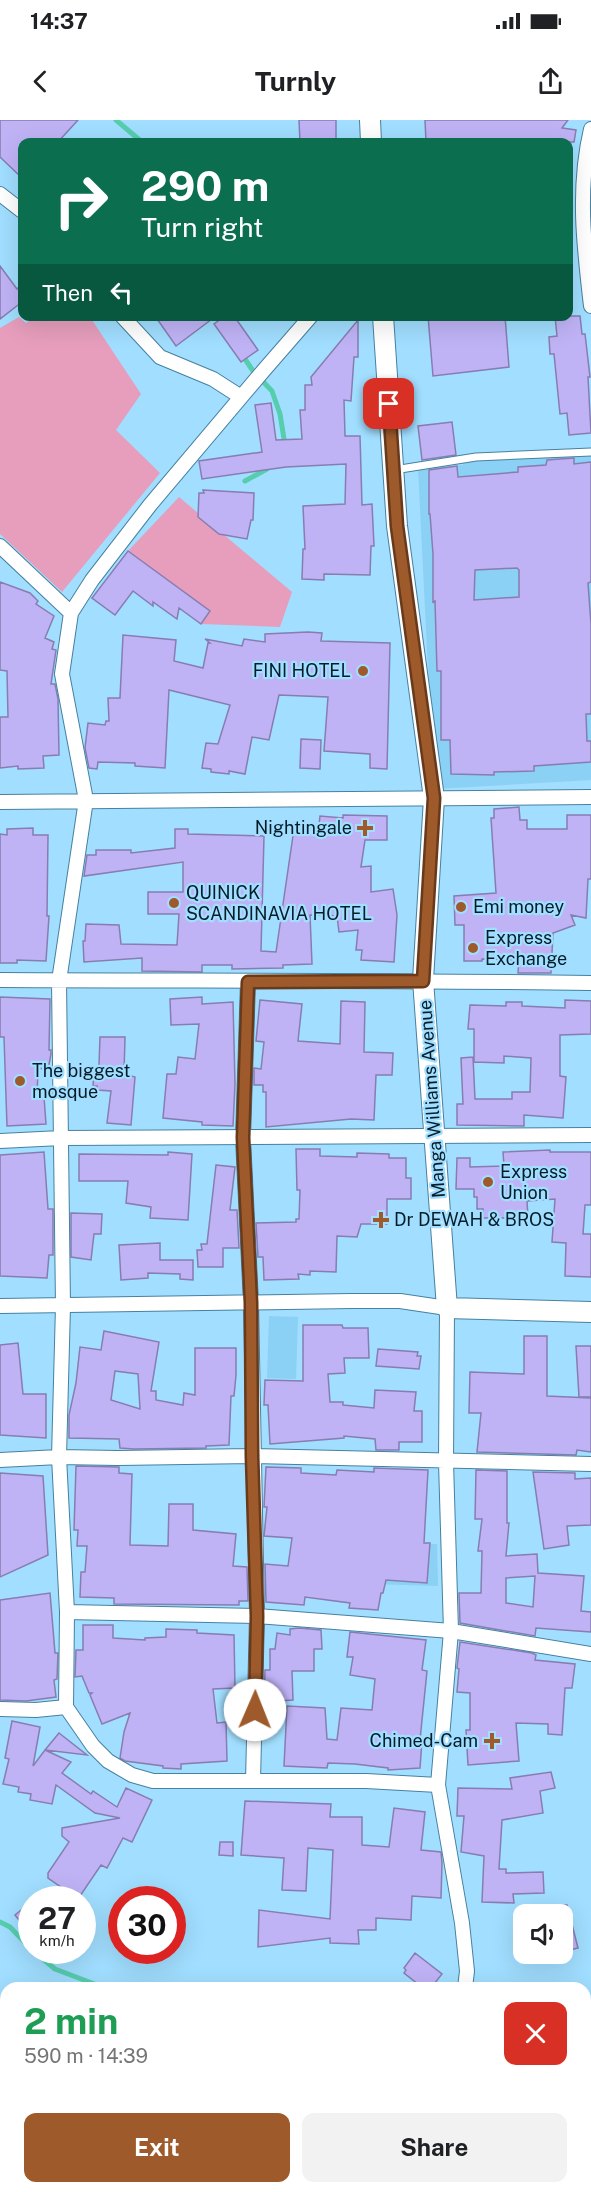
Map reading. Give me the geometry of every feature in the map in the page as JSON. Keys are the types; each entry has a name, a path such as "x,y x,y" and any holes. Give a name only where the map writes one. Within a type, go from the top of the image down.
{"main road":[{"path":"370,120 371,138"},
{"name":"Manga Williams Avenue","path":"382,321 397,526 434,798 423,981 447,1308"},
{"path":"447,1308 591,1312"}],"street":[{"path":"591,129 582,203 585,259 591,306"},
{"path":"0,194 18,208"},
{"path":"127,321 160,357 213,379 241,397"},
{"path":"307,321 150,505 92,580 71,613 63,674 86,801 59,981 63,1306 59,1457 67,1612 66,1707 93,1746 108,1761 132,1775 153,1781 366,1782 438,1785"},
{"path":"0,546 71,613"},
{"path":"0,802 591,796"},
{"path":"0,980 591,983"},
{"path":"248,982 243,1138 251,1303 252,1456 257,1616 253,1781"},
{"path":"0,1141 61,1138 591,1135"},
{"path":"0,1306 399,1301 447,1308 446,1462 451,1631 438,1785 462,1923 467,1971 466,1982"},
{"path":"0,1460 59,1457 252,1456 591,1464"},
{"path":"67,1612 257,1616 451,1631 591,1654"},
{"path":"0,1709 36,1710 66,1707"}],"lane":[{"path":"393,470 476,457 591,452"}],"shaded area":[{"path":"18,318 18,321 26,323 29,321 93,321 141,394 116,430 160,473 62,592 0,534 0,328"},
{"path":"591,453 591,780 434,789 418,468 463,465 463,461"},
{"path":"179,497 292,592 280,627 201,624 210,611 128,551"},
{"path":"269,1316 298,1317 296,1379 267,1378"},
{"path":"366,1544 437,1544 438,1586 373,1584"}],"building":[{"path":"0,120 78,120 62,138 18,138 18,174 0,157"},
{"path":"299,120 336,120 336,138 300,138"},
{"path":"425,120 568,120 562,128 576,130 574,142 573,138 426,138"},
{"path":"0,266 18,288 18,305 0,319"},
{"path":"573,316 580,316 582,334 585,334 590,377 588,377 591,433 569,435 567,413 560,414 554,354 550,354 549,337 557,336 556,321 573,321"},
{"path":"158,321 209,321 176,346"},
{"path":"218,321 238,321 258,350 241,362 214,324"},
{"path":"358,321 358,357 354,357 351,401 344,400 345,436 360,436 362,505 372,504 374,546 371,546 370,575 324,574 324,580 302,579 303,549 305,549 303,506 345,504 346,464 286,467 202,479 199,461 262,452 255,405 271,403 276,440 302,439 300,410 305,410 305,385 312,385 311,377"},
{"path":"428,321 505,321 509,367 433,376"},
{"path":"452,422 456,455 422,460 418,426"},
{"path":"574,458 574,464 591,462 591,582 588,583 591,624 591,714 586,714 587,741 591,741 591,762 534,766 534,771 494,772 494,775 451,774 450,740 441,740 441,671 437,671 429,470 457,466 458,477 518,472 518,467 546,465 547,460","holes":["517,568 519,570 519,597 474,600 475,570"]},
{"path":"203,490 254,493 253,520 251,520 247,539 219,534 198,517 199,493 204,493"},
{"path":"128,551 210,611 201,624 179,608 177,619 153,602 153,606 133,591 115,615 92,598"},
{"path":"0,582 30,593 38,601 36,604 54,616 45,638 54,642 52,649 56,650 51,684 55,684 58,699 59,755 43,756 44,768 18,769 18,766 0,768 0,717 8,717 7,671 0,670"},
{"path":"322,633 321,641 390,643 387,769 370,768 370,754 324,751 328,697 279,695 269,740 252,737 245,774 229,771 229,774 211,772 211,769 202,768 206,743 218,744 230,705 169,690 165,768 135,766 135,763 98,762 97,769 89,768 85,748 88,723 105,725 106,721 109,721 108,698 120,698 123,635 176,640 174,661 203,668 208,643 210,643 205,639 242,646 244,639 265,642 265,634"},
{"path":"301,739 321,740 320,769 300,768"},
{"path":"519,807 520,820 527,820 527,829 567,829 567,815 591,815 591,879 588,879 586,918 571,915 575,925 553,933 551,973 518,973 519,960 464,961 464,925 455,925 454,896 496,893 491,818 494,818 494,809"},
{"path":"343,815 387,816 387,840 365,840 361,867 371,866 371,892 393,889 397,915 394,962 361,960 362,950 356,950 358,930 339,932 337,916 310,915 312,964 283,965 283,968 232,969 232,965 202,965 202,972 142,971 142,958 84,962 83,941 85,941 86,924 119,925 121,944 177,945 179,914 148,914 148,892 183,892 183,862 84,876 87,855 96,855 96,850 131,850 131,853 175,848 175,829 188,829 188,834 264,836 261,951 276,952 295,822 319,825 320,816 343,818"},
{"path":"33,828 33,835 48,835 47,916 49,916 46,961 17,960 17,963 0,963 0,834 7,835 7,829"},
{"path":"0,997 50,999 49,1050 51,1054 48,1070 38,1068 37,1098 44,1097 46,1124 7,1126 4,1037 0,1037"},
{"path":"202,997 202,1004 233,1002 235,1084 233,1126 202,1125 202,1122 163,1118 167,1074 176,1074 178,1057 195,1059 199,1024 171,1025 170,999"},
{"path":"260,1000 302,1004 298,1041 340,1044 341,1001 365,1002 364,1052 393,1053 392,1075 376,1075 374,1120 351,1119 266,1127 266,1092 263,1092 263,1085 254,1085 254,1068 261,1069 264,1042 256,1041"},
{"path":"565,1000 591,1001 591,1034 560,1035 560,1076 566,1077 563,1118 524,1115 524,1126 457,1125 457,1104 463,1104 461,1058 473,1057 475,1099 512,1099 512,1092 530,1092 531,1058 504,1056 504,1063 474,1062 474,1029 468,1029 470,1005 506,1006 506,1002 522,1002 522,1006 565,1008"},
{"path":"100,1037 125,1037 124,1074 135,1077 131,1125 107,1123 111,1091 97,1090 97,1086 93,1086 94,1071 97,1071 99,1065"},
{"path":"296,1149 320,1149 320,1156 357,1157 357,1153 389,1154 389,1158 406,1158 406,1178 411,1178 411,1199 387,1199 387,1224 361,1224 357,1237 337,1236 336,1272 310,1271 310,1275 298,1274 299,1279 264,1280 263,1257 258,1257 256,1223 296,1222 296,1219 299,1219 300,1190 297,1190"},
{"path":"550,1150 550,1152 591,1152 591,1205 585,1205 583,1234 591,1234 591,1277 565,1276 566,1243 552,1242 555,1199 527,1201 528,1218 483,1218 483,1209 477,1209 474,1189 456,1189 457,1158 470,1158 470,1167 504,1166 503,1152"},
{"path":"44,1152 48,1209 53,1209 53,1255 49,1255 47,1278 0,1276 0,1155"},
{"path":"168,1152 192,1154 188,1220 150,1218 151,1207 126,1203 128,1181 79,1181 79,1154 168,1155"},
{"path":"216,1165 235,1167 230,1210 237,1210 239,1248 223,1248 223,1267 198,1267 197,1250 202,1250 201,1244 207,1244"},
{"path":"71,1213 102,1214 101,1234 94,1234 91,1260 71,1257"},
{"path":"160,1243 160,1260 193,1260 193,1280 180,1279 180,1274 148,1273 148,1278 121,1280 119,1245"},
{"path":"303,1325 368,1328 369,1358 344,1358 345,1373 328,1374 330,1402 374,1408 375,1390 416,1392 414,1411 422,1411 422,1442 399,1442 399,1450 376,1450 375,1439 344,1436 344,1438 270,1444 268,1405 264,1405 265,1380 303,1381"},
{"path":"104,1331 159,1342 151,1391 156,1391 156,1400 183,1405 184,1393 195,1395 195,1348 236,1348 236,1375 234,1396 231,1396 229,1445 206,1446 206,1448 134,1449 120,1448 119,1439 69,1438 69,1415 76,1383 80,1347 101,1350","holes":["115,1371 138,1374 140,1409 111,1400"]},
{"path":"524,1336 547,1336 547,1396 591,1398 591,1452 577,1450 576,1455 477,1452 481,1413 469,1413 470,1372 524,1374"},
{"path":"18,1343 23,1394 46,1394 46,1438 0,1435 0,1345"},
{"path":"576,1346 591,1346 591,1397 579,1397"},
{"path":"378,1349 418,1352 417,1356 421,1356 419,1369 376,1366"},
{"path":"76,1466 119,1467 119,1473 132,1474 130,1545 168,1546 169,1504 193,1504 193,1530 236,1534 233,1566 247,1567 248,1601 239,1601 239,1605 114,1604 114,1598 80,1597 81,1572 85,1572 87,1546 77,1546 78,1530 74,1530"},
{"path":"266,1467 301,1468 301,1473 336,1475 337,1470 374,1472 374,1468 428,1470 424,1543 430,1543 427,1583 386,1580 378,1610 349,1608 350,1603 305,1597 304,1605 266,1602 265,1564 288,1566 292,1538 264,1536 267,1507 264,1507"},
{"path":"476,1470 507,1471 507,1523 509,1523 506,1556 537,1554 538,1573 584,1576 581,1611 591,1612 591,1632 536,1628 535,1636 460,1623 459,1593 481,1593 482,1551 478,1551 482,1519 475,1519","holes":["535,1576 533,1607 506,1603 506,1578"]},
{"path":"533,1472 575,1473 575,1479 591,1478 591,1525 567,1526 569,1545 544,1549"},
{"path":"0,1473 43,1476 48,1555 0,1577"},
{"path":"50,1593 55,1653 58,1653 57,1679 54,1680 56,1697 26,1701 0,1700 0,1600"},
{"path":"83,1625 113,1625 113,1638 145,1640 145,1638 166,1637 166,1629 234,1635 235,1688 213,1689 217,1723 226,1722 227,1761 181,1764 181,1769 163,1768 163,1766 125,1761 120,1758 130,1713 102,1724 90,1695 92,1693 89,1693 82,1676 75,1677 76,1650 83,1650"},
{"path":"290,1629 321,1630 322,1649 314,1649 314,1671 292,1671 293,1700 264,1702 265,1670 270,1670 270,1649 275,1649 277,1633 290,1635"},
{"path":"350,1632 426,1640 422,1670 427,1671 420,1740 422,1740 420,1768 388,1770 388,1768 355,1764 328,1763 327,1768 284,1766 287,1706 325,1708 327,1739 337,1740 341,1708 372,1710 375,1679 350,1675 353,1657 347,1657"},
{"path":"460,1642 532,1653 536,1655 535,1660 575,1664 572,1688 565,1688 562,1735 548,1734 548,1724 516,1723 519,1761 468,1765 466,1730 470,1730 470,1693 457,1692"},
{"path":"12,1721 40,1727 33,1766 45,1750 71,1762 62,1773 91,1794 93,1791 117,1807 126,1788 152,1800 132,1842 123,1838 107,1868 101,1865 87,1886 59,1886 48,1878 48,1873 69,1842 62,1836 62,1828 120,1818 95,1813 56,1785 52,1804 30,1800 31,1794 18,1792 19,1787 3,1784 9,1759 5,1758"},
{"path":"59,1733 87,1755 45,1750"},
{"path":"551,1772 555,1788 540,1791 543,1813 502,1820 499,1869 506,1869 506,1873 543,1872 544,1893 513,1894 514,1903 482,1902 484,1856 461,1852 464,1816 457,1816 458,1788 512,1789 510,1778"},
{"path":"245,1801 331,1804 330,1817 362,1817 362,1845 389,1847 394,1808 425,1812 421,1850 441,1852 441,1898 412,1896 411,1920 376,1918 376,1930 358,1930 359,1944 330,1943 330,1938 258,1947 259,1910 330,1919 333,1850 308,1848 306,1891 282,1890 284,1858 241,1855"},
{"path":"220,1842 233,1842 233,1856 219,1855"},
{"path":"573,1928 578,1948 573,1949"},
{"path":"415,1953 442,1974 436,1982 415,1982 404,1973 406,1970 404,1968"}],"waterway":[{"path":"116,120 137,138"},
{"path":"241,353 253,371 272,391 280,414 285,445"},
{"path":"245,481 267,469"},
{"path":"0,1922 10,1927 18,1935"},
{"path":"49,1964 55,1969 89,1982"}],"place":[{"name":"FINI HOTEL","path":"363,671"},
{"name":"Nightingale","path":"365,828"},
{"name":"QUINICK SCANDINAVIA HOTEL","path":"174,903"},
{"name":"Emi money","path":"461,907"},
{"name":"Express Exchange","path":"473,948"},
{"name":"The biggest mosque","path":"20,1081"},
{"name":"Express Union","path":"488,1182"},
{"name":"Dr DEWAH & BROS","path":"381,1220"},
{"name":"Chimed-Cam","path":"492,1741"}],"route":[{"path":"255,1710 257,1616 252,1456 251,1303 243,1138 248,982 423,981 434,798 397,526 389,404"}]}
